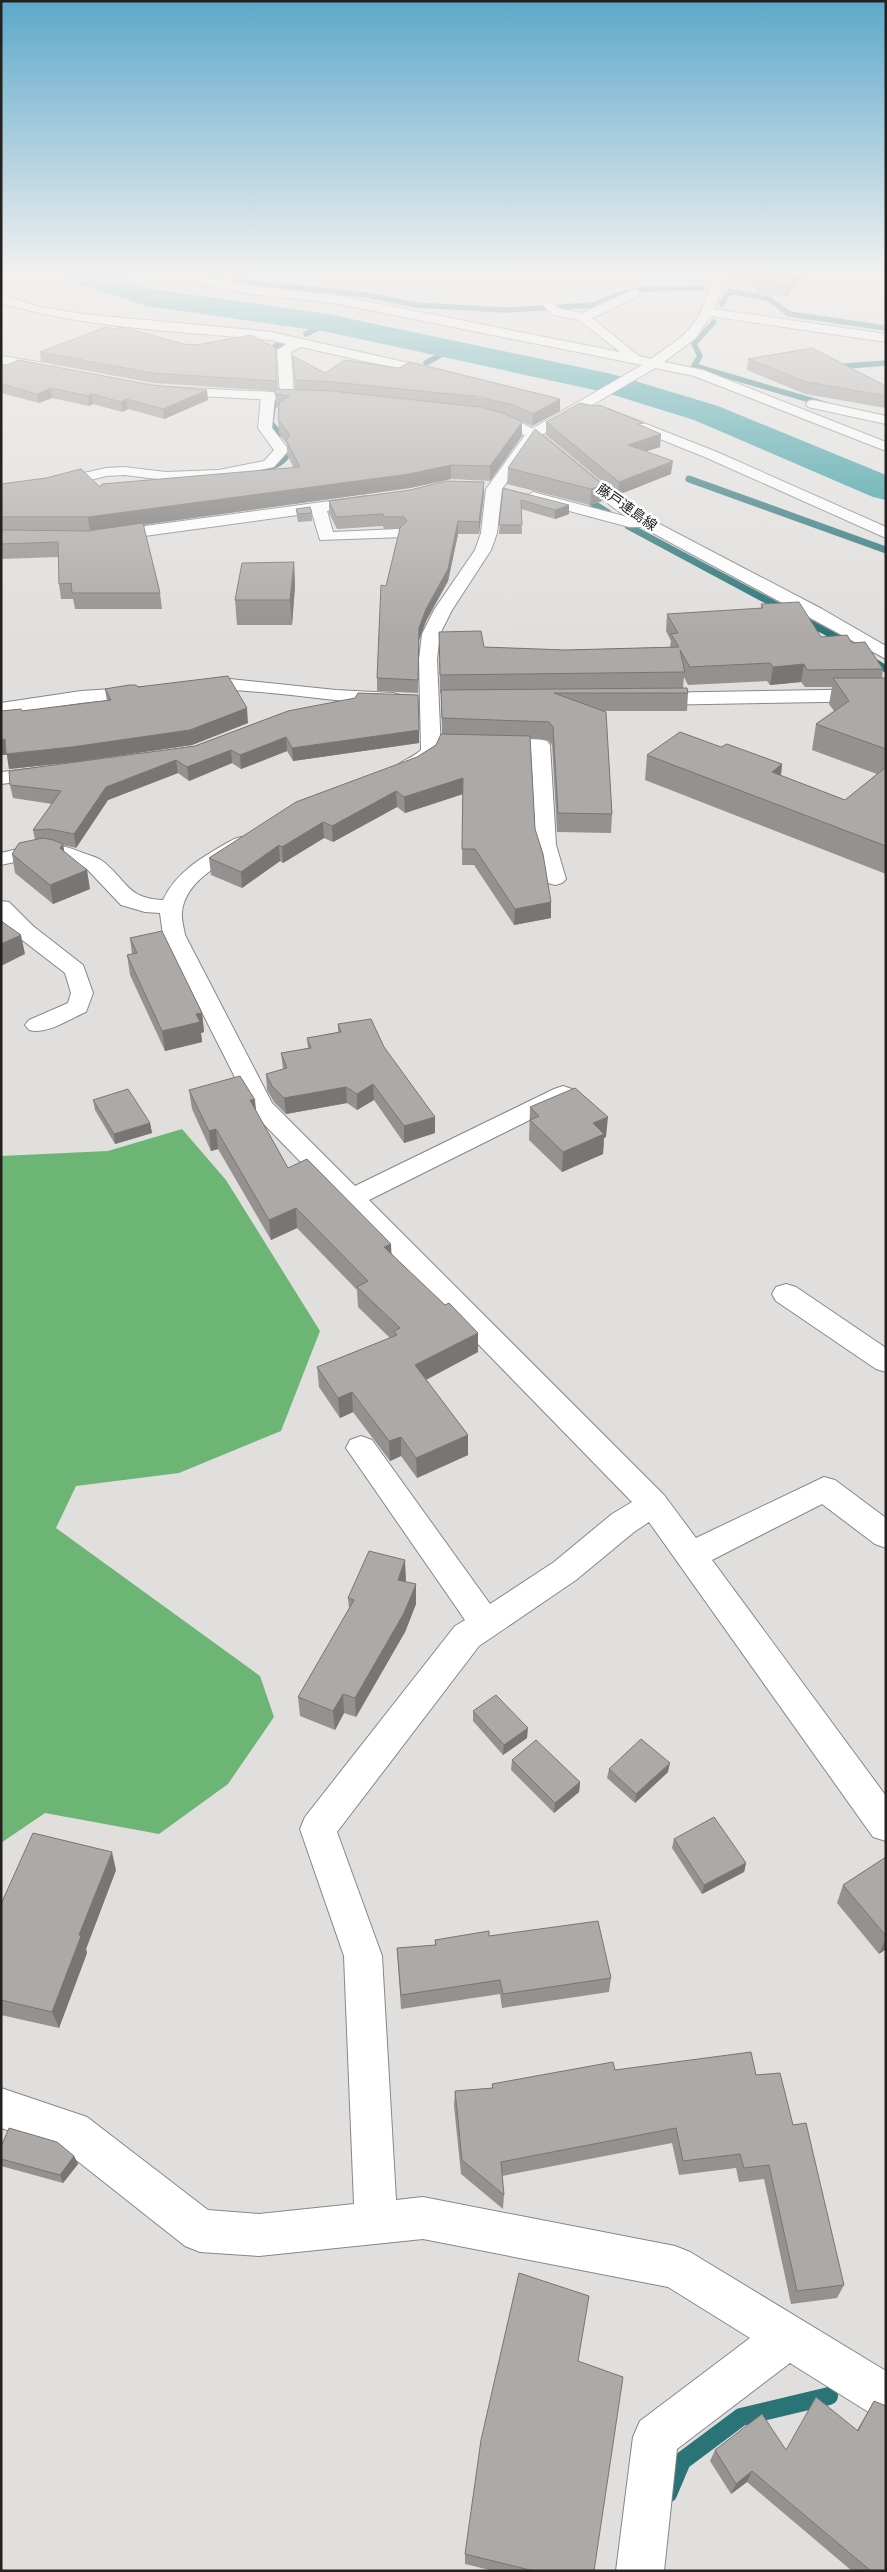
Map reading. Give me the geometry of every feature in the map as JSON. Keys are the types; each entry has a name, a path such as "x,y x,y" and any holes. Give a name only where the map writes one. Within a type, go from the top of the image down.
{"street":[{"path":"252,395 333,399"},
{"path":"384,776 421,761 439,743 438,700 428,659 431,634 443,610 483,550 502,490 533,434 598,395"},
{"path":"752,395 886,447"},
{"path":"782,395 817,405 886,420"},
{"path":"1,491 48,486 106,472 190,476 219,474 269,464 282,450 265,428 268,396"},
{"path":"563,401 584,404 644,426 886,533"},
{"name":"藤戸連島線","path":"470,414 508,422 533,434 615,502 644,522 816,613 886,654"},
{"path":"502,490 635,524 644,522"},
{"path":"90,539 381,499"},
{"path":"319,508 326,536 398,534"},
{"path":"180,688 230,684 336,696 438,700"},
{"path":"1,709 81,697 160,690"},
{"path":"637,699 886,695"},
{"path":"310,712 385,698"},
{"path":"476,744 540,745 546,845 555,879"},
{"path":"1,778 66,772"},
{"path":"257,832 189,878 176,893 172,907 174,935 262,1107 653,1504 881,1810"},
{"path":"1,859 46,848 61,851 93,864 129,900 145,906 172,907"},
{"path":"1,907 24,931 75,970 78,978 82,993 78,1006 37,1025"},
{"path":"351,1198 569,1091"},
{"path":"786,1294 886,1362"},
{"path":"361,1448 486,1624"},
{"path":"690,1556 824,1489 886,1536"},
{"path":"376,2223 363,1956 318,1829 467,1636 565,1571 623,1523 653,1504"},
{"path":"1,2108 73,2131 200,2231 259,2236 423,2218 675,2267 886,2397"},
{"path":"640,2571 656,2436 788,2337"}],"green space":[{"path":"182,1129 226,1180 320,1331 281,1431 179,1473 76,1486 56,1528 260,1676 274,1717 228,1784 159,1834 45,1813 1,1843 1,1156 108,1151"}],"building":[{"path":"96,395 195,395 163,409 126,399 121,402"},
{"path":"282,395 369,395 479,407 503,413 522,422 490,466 451,465 409,474 88,517 1,517 1,484 46,478 81,469 100,487 102,484 300,467 286,440 290,435 278,420 279,403 289,396"},
{"path":"460,395 544,395 560,399 533,414 514,405 479,397"},
{"path":"580,403 594,406 599,405 644,423 638,424 661,434 628,445 673,461 619,482 546,422"},
{"path":"535,429 603,485 591,489 508,468"},
{"path":"446,481 484,482 479,522 458,521 448,569 426,609 419,628 418,680 377,678 381,585 386,586 400,528 407,521 404,517 384,517 383,514 336,517 329,501 410,490"},
{"path":"503,488 569,505 555,510 521,500 522,525 499,525"},
{"path":"310,507 312,513 298,514 296,509"},
{"path":"143,523 160,593 72,593 71,583 59,584 58,542 1,544 1,530 88,531"},
{"path":"294,562 290,600 235,600 242,563"},
{"path":"799,602 821,637 847,635 852,643 865,642 883,669 807,670 804,664 773,667 770,663 690,667 680,650 685,672 440,675 439,632 481,631 484,647 565,650 679,647 671,634 678,633 667,614 763,608 761,604"},
{"path":"228,676 247,708 190,730 72,747 6,754 5,739 1,740 1,711 21,709 22,711 111,700 105,689 129,685 136,685 138,687"},
{"path":"833,678 886,678 886,749 816,724 849,701"},
{"path":"687,688 688,693 554,693 606,712 612,814 558,813 553,727 549,722 442,718 441,690"},
{"path":"358,693 418,695 419,730 292,748 286,737 240,755 231,750 187,767 176,760 106,787 74,834 49,829 33,830 61,791 10,785 9,771 195,746 288,711 355,698"},
{"path":"680,732 721,747 727,744 782,764 772,772 845,800 886,767 886,846 647,755"},
{"path":"441,734 530,736 535,829 543,854 551,902 515,909 475,849 462,849 463,778 404,797 396,791 332,826 323,822 282,847 279,845 241,872 209,858 296,802 417,757 436,745"},
{"path":"43,838 63,844 60,848 87,870 50,885 12,854 19,843"},
{"path":"1,921 21,935 1,944"},
{"path":"162,931 202,1013 196,1014 200,1022 162,1031 127,955 137,953 130,938"},
{"path":"371,1019 384,1047 435,1117 404,1126 373,1084 357,1094 346,1087 284,1098 272,1086 266,1074 287,1068 281,1053 311,1048 307,1038 341,1032 338,1024"},
{"path":"240,1076 255,1100 250,1100 288,1168 307,1159 391,1244 384,1247 445,1305 449,1303 478,1333 415,1365 468,1435 416,1458 401,1437 389,1441 352,1392 338,1398 317,1367 397,1335 394,1331 400,1328 357,1287 368,1281 296,1208 269,1220 216,1129 209,1131 189,1090"},
{"path":"575,1088 608,1117 593,1123 604,1134 563,1152 530,1120 539,1116 530,1107"},
{"path":"128,1089 150,1123 114,1134 93,1100"},
{"path":"369,1551 405,1560 398,1580 416,1584 404,1613 355,1698 343,1694 333,1711 298,1697 354,1600 348,1598"},
{"path":"496,1695 528,1728 504,1745 473,1711"},
{"path":"641,1739 670,1763 636,1794 609,1769"},
{"path":"536,1740 580,1782 555,1803 512,1760"},
{"path":"714,1817 746,1863 704,1885 674,1839"},
{"path":"33,1833 112,1852 79,1935 81,1936 52,2012 1,2000 1,1904"},
{"path":"886,1857 886,1936 843,1885"},
{"path":"598,1921 611,1978 503,1994 500,1980 401,1995 397,1948 436,1945 435,1940 489,1931 489,1936"},
{"path":"751,2052 756,2075 780,2073 793,2125 806,2123 844,2285 797,2291 769,2165 744,2168 740,2154 683,2161 676,2128 501,2162 504,2195 462,2160 455,2091 493,2088 492,2084 613,2062 615,2070"},
{"path":"9,2128 57,2142 74,2156 60,2175 1,2159 1,2147"},
{"path":"519,2273 589,2296 578,2361 623,2377 594,2571 534,2571 465,2554 481,2440"},
{"path":"816,2397 858,2431 874,2401 886,2406 886,2571 871,2571 752,2471 736,2484 715,2450 762,2414 786,2450"}],"waterway":[{"path":"648,395 706,413 886,489"},
{"path":"793,395 824,404"},
{"path":"280,434 271,423 274,401 290,401"},
{"path":"245,473 267,469 281,462 286,458 291,444"},
{"path":"689,479 886,550"},
{"path":"585,498 608,513"},
{"path":"628,526 847,643"},
{"path":"868,658 886,669"},
{"path":"668,2494 682,2461 741,2417 829,2396"}]}
